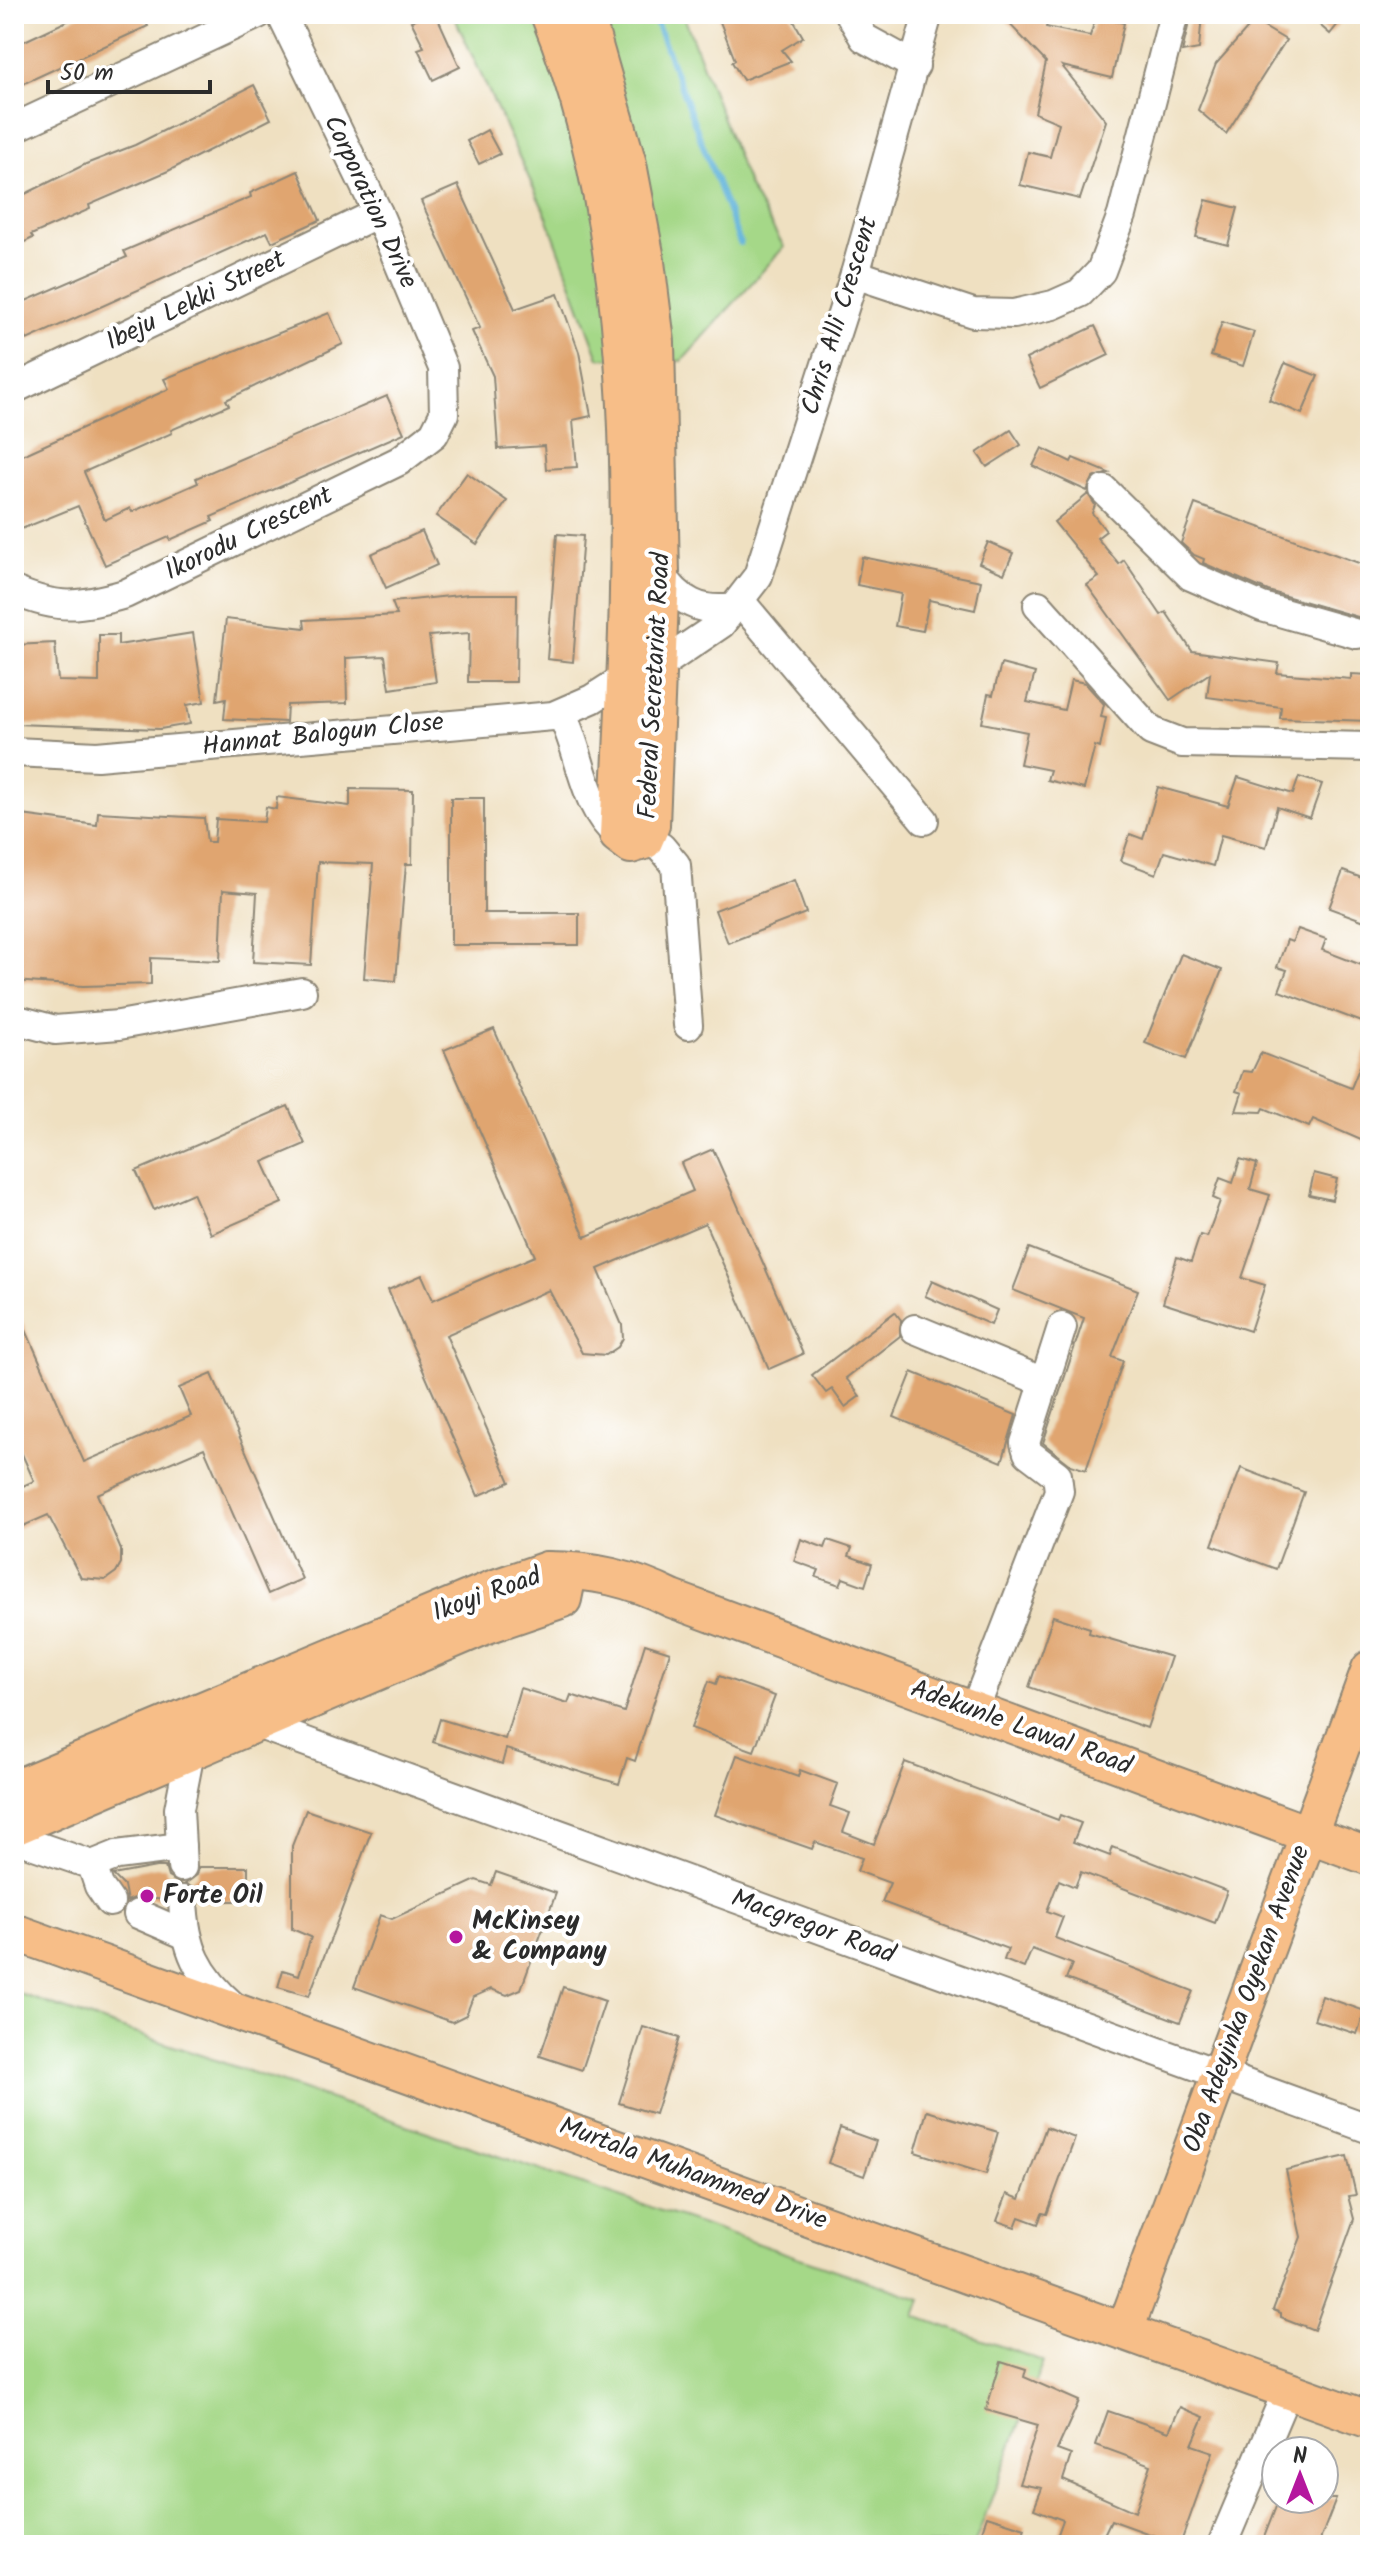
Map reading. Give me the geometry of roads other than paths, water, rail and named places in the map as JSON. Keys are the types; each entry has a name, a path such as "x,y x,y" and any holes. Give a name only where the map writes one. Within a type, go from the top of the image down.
{"main road":[{"name":"Federal Secretariat Road","path":"549,14 594,164 614,261 626,447 623,679 631,838"},
{"name":"Federal Secretariat Road","path":"585,14 628,164 645,254 656,342 661,574 651,825 631,838"},
{"name":"Adekunle Lawal Road","path":"555,1585 593,1571 618,1576 672,1599 1370,1857"},
{"name":"Ikoyi Road","path":"14,1827 487,1625 555,1585"},
{"name":"Ikoyi Road","path":"14,1789 492,1589 555,1585"},
{"name":"Oba Adeyinka Oyekan Avenue","path":"1125,2330 1370,1669"},
{"name":"Murtala Muhammed Drive","path":"14,1932 1370,2420"}],"street":[{"path":"14,128 258,14"},
{"name":"Corporation Drive","path":"281,14 378,213 443,368 445,395"},
{"path":"850,14 864,38 915,66"},
{"name":"Chris Alli Crescent","path":"659,666 711,634 758,576 855,274 928,14"},
{"path":"855,274 973,313 1014,314 1053,305 1080,293 1101,271 1122,215 1174,14"},
{"name":"Ibeju Lekki Street","path":"14,389 378,213"},
{"name":"Ikorodu Crescent","path":"14,591 53,606 85,605 125,594 399,461 434,434 444,414 445,395"},
{"path":"1104,490 1191,576 1262,607 1357,634 1370,632"},
{"path":"661,574 677,595 693,606 709,610 736,604 924,820"},
{"path":"1038,605 1151,731 1182,743 1370,747"},
{"name":"Hannat Balogun Close","path":"14,752 97,756 562,715 623,679"},
{"path":"562,715 575,739 591,802 602,822 631,838 661,847 676,865 688,1025"},
{"path":"14,1019 55,1030 119,1025 302,992"},
{"path":"974,1711 1059,1491 1057,1475 1028,1453 1025,1443 1062,1327"},
{"path":"915,1329 1044,1382"},
{"name":"Macgregor Road","path":"257,1724 1370,2129"},
{"path":"14,1838 92,1865 117,1855 182,1857 179,1809 190,1752"},
{"path":"92,1865 99,1886 110,1902"},
{"path":"183,1900 184,1934 210,1986 241,2013"},
{"path":"138,1914 184,1934"},
{"path":"1222,2545 1288,2389"}],"waterway":[{"path":"653,14 740,243"}],"place":[{"name":"Forte Oil","path":"147,1896"},
{"name":"McKinsey & Company","path":"456,1937"}]}
